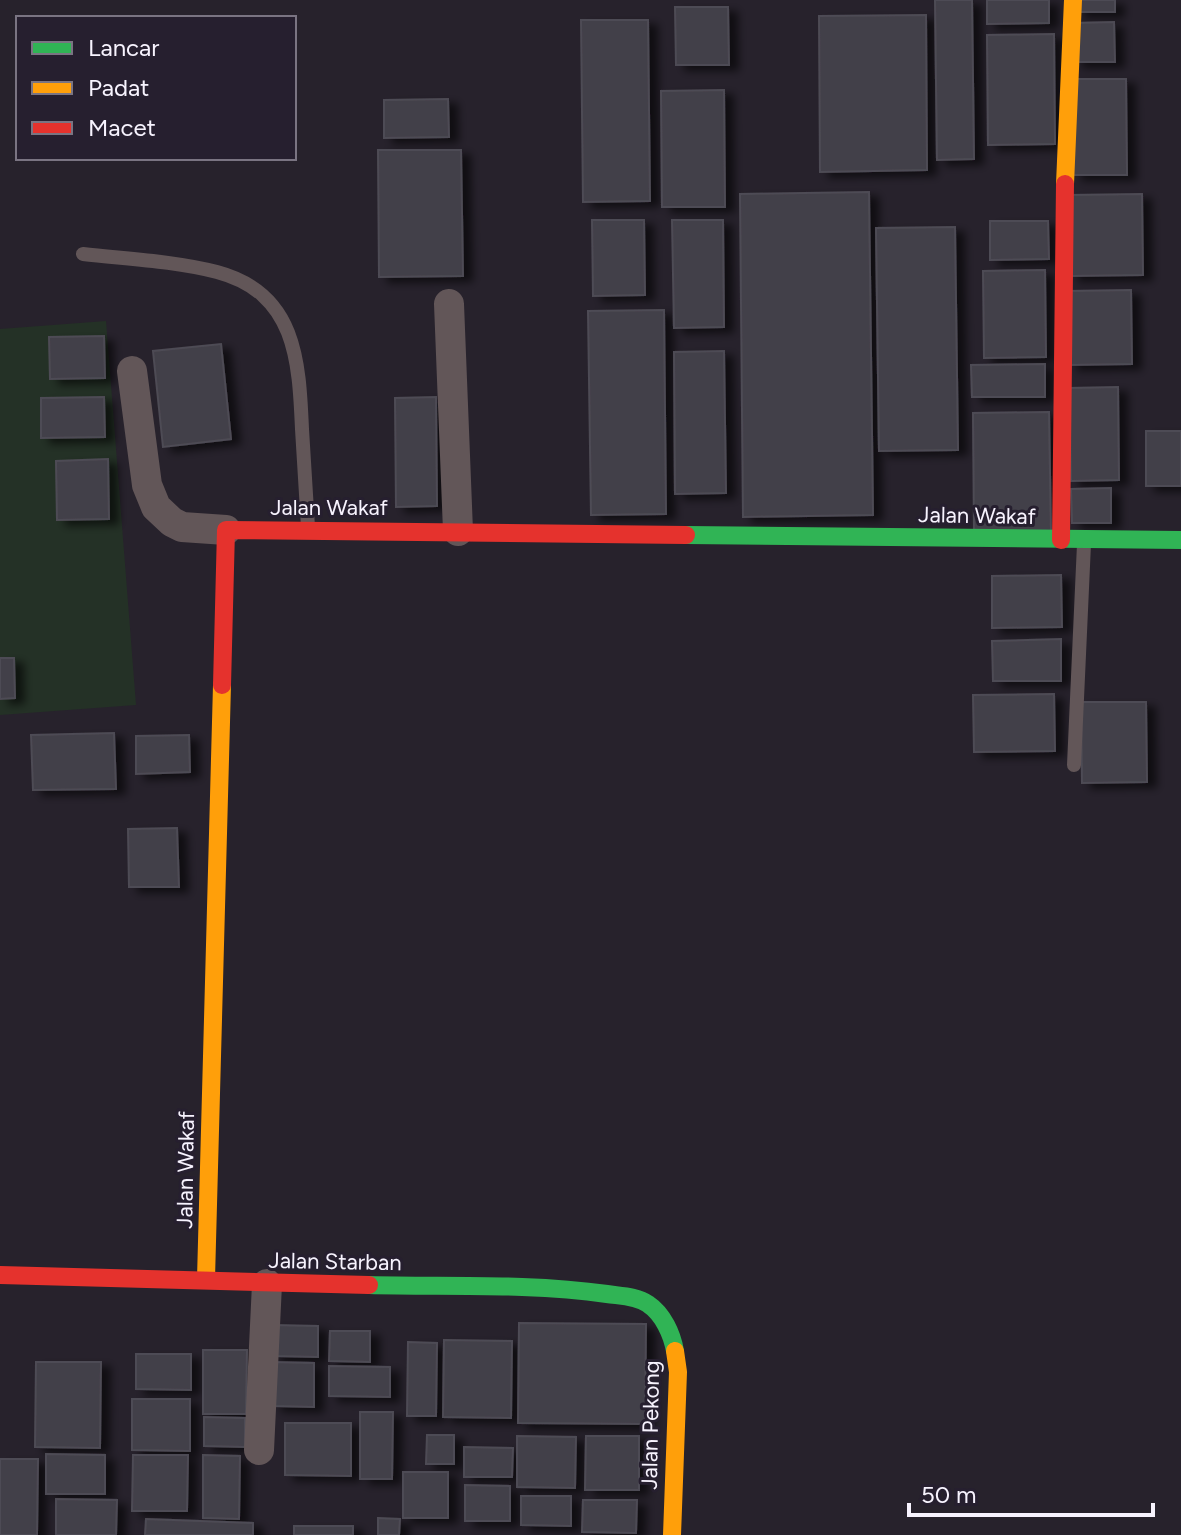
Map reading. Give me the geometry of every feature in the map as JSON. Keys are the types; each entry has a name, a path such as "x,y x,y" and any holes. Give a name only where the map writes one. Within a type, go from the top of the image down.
{"street":[{"path":"1061,540 1063,232 1073,0"},
{"path":"449,304 458,531"},
{"path":"132,371 147,485 156,507 182,527 226,530"},
{"name":"Jalan Wakaf","path":"206,1279 226,530 1181,540"},
{"name":"Jalan Starban","path":"0,1275 576,1290 633,1298 648,1304 662,1318"},
{"path":"259,1450 267,1284"},
{"name":"Jalan Pekong","path":"662,1318 673,1341 678,1372 672,1535"}],"lane":[{"path":"83,254 218,273 268,298 283,319 299,369 308,531"},
{"path":"1074,765 1084,540"}],"green space":[{"path":"106,321 136,705 0,715 0,329"}],"building":[{"path":"935,0 972,0 974,159 937,160"},
{"path":"987,0 1049,0 1049,23 987,24"},
{"path":"1076,0 1115,0 1115,12 1076,12"},
{"path":"675,7 728,7 729,65 676,65"},
{"path":"926,15 927,170 820,172 819,16"},
{"path":"581,20 648,20 650,201 583,202"},
{"path":"1114,22 1115,62 1074,62 1073,23"},
{"path":"1054,34 1055,144 988,145 987,35"},
{"path":"1072,79 1126,79 1127,175 1073,175"},
{"path":"724,90 725,207 662,207 661,91"},
{"path":"448,99 449,137 384,138 384,100"},
{"path":"378,150 461,150 463,276 379,277"},
{"path":"869,192 873,515 743,517 740,194"},
{"path":"1142,194 1143,275 1070,276 1070,195"},
{"path":"592,220 644,220 645,295 593,296"},
{"path":"672,220 723,220 724,327 674,328"},
{"path":"990,221 1048,221 1049,259 990,260"},
{"path":"955,227 958,450 879,451 876,228"},
{"path":"1045,270 1046,357 984,358 983,271"},
{"path":"1131,290 1132,364 1069,365 1068,291"},
{"path":"664,310 666,514 591,515 588,311"},
{"path":"104,336 105,378 50,379 49,337"},
{"path":"221,344 231,439 163,447 153,351"},
{"path":"724,351 726,493 675,494 674,352"},
{"path":"1045,364 1045,397 972,397 971,365"},
{"path":"1118,387 1119,480 1071,481 1069,388"},
{"path":"104,397 105,437 41,438 41,398"},
{"path":"436,397 437,506 396,507 395,398"},
{"path":"1049,412 1051,534 974,534 973,413"},
{"path":"1146,431 1181,431 1181,486 1146,486"},
{"path":"108,459 109,519 57,520 56,461"},
{"path":"1111,488 1111,523 1072,523 1071,489"},
{"path":"1061,575 1062,627 992,628 992,576"},
{"path":"1061,639 1061,681 993,681 992,641"},
{"path":"0,658 14,658 15,698 0,699"},
{"path":"1054,694 1055,751 974,752 973,695"},
{"path":"1081,702 1146,702 1147,782 1082,783"},
{"path":"114,733 116,789 33,790 31,735"},
{"path":"189,735 190,772 136,774 136,736"},
{"path":"177,828 179,887 129,887 128,829"},
{"path":"519,1323 646,1324 645,1424 518,1423"},
{"path":"273,1325 318,1326 318,1357 273,1356"},
{"path":"330,1331 370,1331 370,1362 329,1361"},
{"path":"444,1340 512,1341 511,1418 443,1417"},
{"path":"408,1342 437,1343 436,1416 407,1416"},
{"path":"203,1350 247,1350 246,1414 203,1414"},
{"path":"136,1354 191,1354 191,1390 136,1389"},
{"path":"36,1362 101,1362 100,1448 35,1447"},
{"path":"273,1362 314,1363 314,1407 273,1406"},
{"path":"329,1366 390,1367 390,1397 329,1396"},
{"path":"132,1399 190,1399 190,1451 132,1450"},
{"path":"360,1412 393,1412 392,1479 360,1479"},
{"path":"204,1417 245,1418 245,1447 204,1446"},
{"path":"285,1423 351,1423 351,1476 285,1475"},
{"path":"427,1435 454,1435 454,1464 426,1464"},
{"path":"517,1436 576,1437 575,1488 517,1487"},
{"path":"586,1436 639,1436 639,1490 585,1490"},
{"path":"464,1447 513,1448 512,1477 464,1477"},
{"path":"46,1454 105,1455 105,1494 46,1494"},
{"path":"133,1455 188,1455 187,1511 132,1511"},
{"path":"203,1455 240,1456 239,1519 203,1518"},
{"path":"0,1459 38,1459 37,1535 0,1535"},
{"path":"403,1472 448,1472 448,1518 403,1518"},
{"path":"465,1485 510,1486 510,1521 465,1521"},
{"path":"521,1496 571,1496 571,1526 521,1525"},
{"path":"56,1499 117,1500 116,1535 56,1535"},
{"path":"583,1500 637,1500 636,1533 582,1532"},
{"path":"378,1518 400,1519 399,1535 378,1535"},
{"path":"146,1519 253,1523 253,1535 145,1535"},
{"path":"294,1526 353,1526 353,1535 294,1535"}],"traffic: fast":[{"path":"686,535 1181,540"},
{"path":"369,1285 548,1288 634,1298 644,1301 658,1313 669,1331 675,1351"}],"traffic: slow":[{"path":"1065,184 1073,0"},
{"path":"206,1279 222,685"},
{"path":"672,1535 678,1372 675,1351"}],"traffic: jam":[{"path":"1061,540 1065,184"},
{"path":"222,685 226,530 686,535"},
{"path":"0,1275 369,1285"}]}
